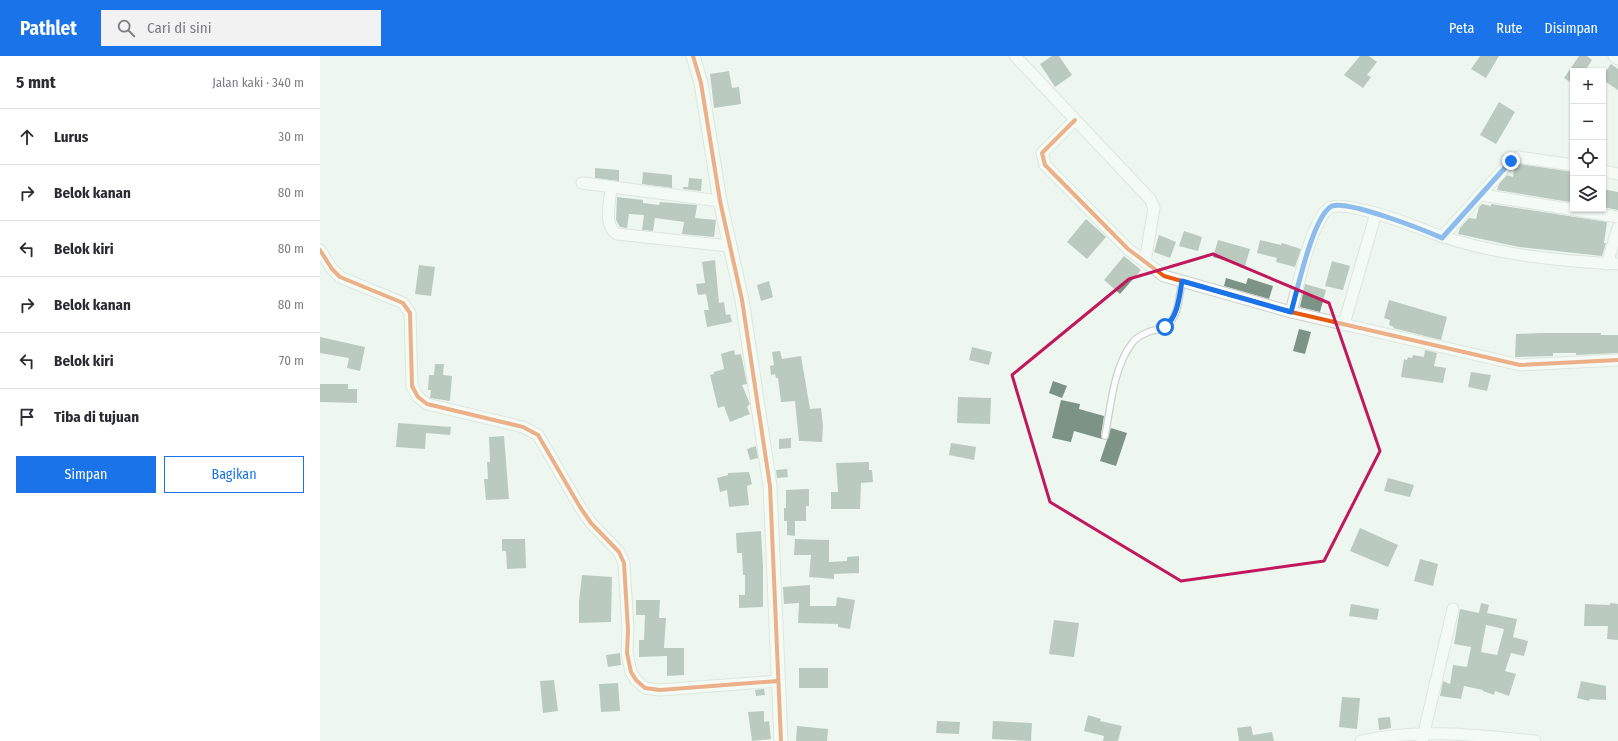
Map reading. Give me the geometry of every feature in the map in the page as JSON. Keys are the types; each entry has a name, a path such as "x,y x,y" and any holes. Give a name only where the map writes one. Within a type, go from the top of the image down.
{"street":[{"path":"693,56 701,83 720,201 742,300 770,486 774,545 781,741"},
{"path":"1015,56 1150,200 1154,208 1145,262"},
{"path":"1614,56 1618,59"},
{"path":"1075,120 1042,153 1046,165 1128,249 1164,276 1291,312 1520,365 1618,360"},
{"path":"1442,238 1511,161 1518,157 1570,165"},
{"path":"1606,172 1618,174"},
{"path":"582,184 720,201"},
{"path":"611,188 608,225 612,231 617,234 729,246"},
{"path":"1482,195 1618,218"},
{"path":"1291,312 1309,246 1327,210 1337,205 1376,213 1442,238 1472,246 1506,252 1612,264 1618,228"},
{"path":"1344,324 1376,213"},
{"path":"320,250 332,269 340,277 403,302 410,313 411,379 412,386 418,397 427,404 523,427 538,435 580,507 591,523 619,552 624,563 628,630 627,653 631,672 636,680 645,688 660,690 778,681"},
{"path":"1423,737 1453,608"},
{"path":"1361,741 1382,736 1423,737 1470,734 1534,741"}],"lane":[{"path":"1105,436 1113,390 1122,362 1133,342 1139,336 1165,327 1172,321 1177,309 1182,281"}],"highlighted area":[{"path":"1213,254 1329,303 1380,451 1324,561 1181,581 1050,502 1012,375 1129,279"}],"building":[{"path":"1052,56 1059,56 1072,75 1055,87 1040,64"},
{"path":"1360,56 1369,56 1377,62 1367,75 1371,77 1363,88 1344,75"},
{"path":"1480,56 1499,56 1486,78 1471,69"},
{"path":"1579,56 1587,56 1592,60 1587,68 1571,68"},
{"path":"1611,64 1618,69 1618,90 1606,82 1606,71"},
{"path":"1570,69 1570,82 1564,78"},
{"path":"729,71 732,88 739,87 741,104 714,108 710,74"},
{"path":"1499,102 1515,112 1496,144 1480,135"},
{"path":"1519,164 1570,172 1570,202 1497,190 1499,184 1507,175 1513,177 1514,168"},
{"path":"595,168 619,170 619,181 595,178"},
{"path":"643,172 672,175 672,188 642,184"},
{"path":"689,178 702,179 701,191 683,189 683,187 688,187"},
{"path":"1606,190 1618,192 1618,210 1606,208"},
{"path":"617,197 643,200 643,203 659,205 660,202 697,205 695,218 716,220 714,237 682,234 684,222 655,218 653,231 642,230 644,215 629,214 627,228 620,227 616,220"},
{"path":"1482,204 1491,206 1491,204 1607,222 1604,243 1606,243 1602,256 1519,247 1458,234 1460,228 1469,218 1476,219 1479,207"},
{"path":"1086,219 1106,237 1087,259 1067,242"},
{"path":"1184,231 1202,237 1198,251 1179,246"},
{"path":"1159,235 1176,242 1170,258 1154,252"},
{"path":"1218,240 1250,249 1245,266 1213,257"},
{"path":"1260,240 1281,245 1282,243 1301,249 1295,267 1276,262 1277,258 1257,253"},
{"path":"1124,256 1141,270 1120,294 1104,280"},
{"path":"715,260 719,303 724,302 726,315 730,314 732,322 707,327 704,310 709,310 706,294 698,295 696,284 705,283 702,262"},
{"path":"1332,261 1350,266 1343,290 1325,286"},
{"path":"419,265 435,267 431,296 415,294"},
{"path":"1226,278 1246,284 1248,278 1273,286 1269,299 1224,286"},
{"path":"769,281 773,297 761,301 757,285"},
{"path":"1305,284 1326,290 1320,312 1300,307"},
{"path":"1389,300 1447,317 1441,340 1393,328 1394,327 1389,325 1390,320 1384,318"},
{"path":"1299,329 1311,332 1305,354 1293,351"},
{"path":"1601,333 1601,335 1618,335 1618,353 1576,355 1576,353 1553,353 1553,356 1515,357 1516,334"},
{"path":"320,337 365,347 360,371 347,368 349,358 320,353"},
{"path":"972,347 992,352 989,365 969,360"},
{"path":"734,350 735,355 741,354 747,384 742,385 750,404 747,407 750,414 730,422 724,406 718,408 710,375 724,369 721,354"},
{"path":"1425,350 1437,353 1434,366 1446,368 1443,383 1401,377 1404,359 1407,360 1408,357 1412,358 1413,355 1424,357"},
{"path":"780,351 782,359 801,356 810,409 821,408 823,426 822,442 799,441 795,401 781,402 778,378 776,378 775,374 771,375 770,366 774,365 772,352"},
{"path":"435,364 444,364 443,375 452,376 450,401 430,398 431,390 428,390 429,375 434,375"},
{"path":"1471,372 1491,375 1487,391 1468,387"},
{"path":"1053,381 1067,386 1062,398 1049,393"},
{"path":"320,384 348,384 348,389 357,389 357,403 320,402"},
{"path":"958,397 991,398 990,424 957,423"},
{"path":"1061,400 1080,404 1079,409 1104,416 1101,435 1102,439 1074,431 1071,442 1052,438"},
{"path":"398,423 451,427 450,435 426,433 425,449 396,447"},
{"path":"1111,428 1127,433 1116,466 1100,461"},
{"path":"504,436 509,499 486,500 484,479 488,479 487,462 490,462 489,437"},
{"path":"791,438 791,448 779,449 779,439"},
{"path":"951,443 976,447 974,460 949,455"},
{"path":"756,446 758,458 750,460 747,449"},
{"path":"869,462 869,470 872,470 873,482 861,483 860,509 831,509 831,492 838,492 836,463"},
{"path":"787,469 788,477 777,478 776,470"},
{"path":"749,472 752,484 747,486 749,505 729,507 727,490 720,492 717,478 728,475 728,473"},
{"path":"1388,478 1414,485 1410,497 1384,491"},
{"path":"809,489 809,506 806,506 806,521 795,521 795,536 787,535 787,521 784,521 786,490"},
{"path":"1360,528 1398,545 1388,567 1350,551"},
{"path":"761,531 763,607 739,608 739,595 745,595 745,575 743,575 742,553 737,553 736,533"},
{"path":"502,539 525,539 526,568 507,569 506,551 502,551"},
{"path":"795,539 829,540 829,562 847,561 847,557 859,556 859,573 834,574 834,579 809,577 811,555 794,555"},
{"path":"1420,559 1438,564 1433,586 1414,581"},
{"path":"582,575 612,577 611,622 579,623 579,602"},
{"path":"810,585 810,606 836,606 837,597 855,600 850,629 838,627 838,624 798,623 799,603 784,604 783,587"},
{"path":"636,600 660,600 659,618 666,618 664,648 684,648 684,675 667,676 667,656 639,657 639,640 644,640 645,615 636,615"},
{"path":"1481,603 1489,605 1487,613 1517,619 1513,637 1528,641 1524,656 1511,653 1505,671 1516,674 1509,696 1495,691 1494,695 1483,690 1464,686 1461,699 1440,696 1443,681 1450,684 1453,665 1467,667 1471,647 1454,644 1460,609 1479,613","holes":["1486,625 1504,629 1497,655 1481,652"]},
{"path":"1610,603 1618,604 1618,640 1607,639 1608,626 1584,626 1585,604 1610,605"},
{"path":"1351,604 1379,609 1377,620 1349,616"},
{"path":"1054,620 1079,623 1074,657 1049,654"},
{"path":"620,653 621,665 608,667 606,655"},
{"path":"799,668 828,668 828,688 799,688"},
{"path":"554,680 558,711 543,713 540,681"},
{"path":"1581,681 1606,686 1606,700 1590,699 1589,701 1577,698"},
{"path":"618,683 620,711 601,712 599,684"},
{"path":"764,689 765,695 756,696 755,690"},
{"path":"1342,697 1360,698 1357,729 1339,727"},
{"path":"764,711 764,722 769,721 771,739 752,741 748,712"},
{"path":"1088,715 1101,719 1100,721 1122,726 1118,741 1103,741 1104,736 1084,731"},
{"path":"1390,717 1391,728 1379,730 1378,718"},
{"path":"937,721 960,722 959,734 936,733"},
{"path":"993,721 1032,723 1031,741 992,739"},
{"path":"797,726 828,729 827,741 796,741"},
{"path":"1251,726 1253,735 1272,732 1274,741 1239,741 1237,728"}],"cycle path":[{"path":"693,56 701,83 720,201 742,300 770,486 781,741"},
{"path":"1075,120 1042,153 1045,165 1128,249 1164,276 1291,312 1520,365 1618,360"},
{"path":"320,250 332,269 340,277 403,303 410,313 412,386 418,397 427,404 523,427 538,435 580,507 591,523 619,552 624,563 628,630 627,653 631,672 636,680 645,688 660,690 778,681"}],"route":[{"path":"1165,327 1172,321 1177,309 1182,281 1291,312 1306,254 1312,238 1327,210 1337,205 1376,213 1442,238 1511,161"}]}
